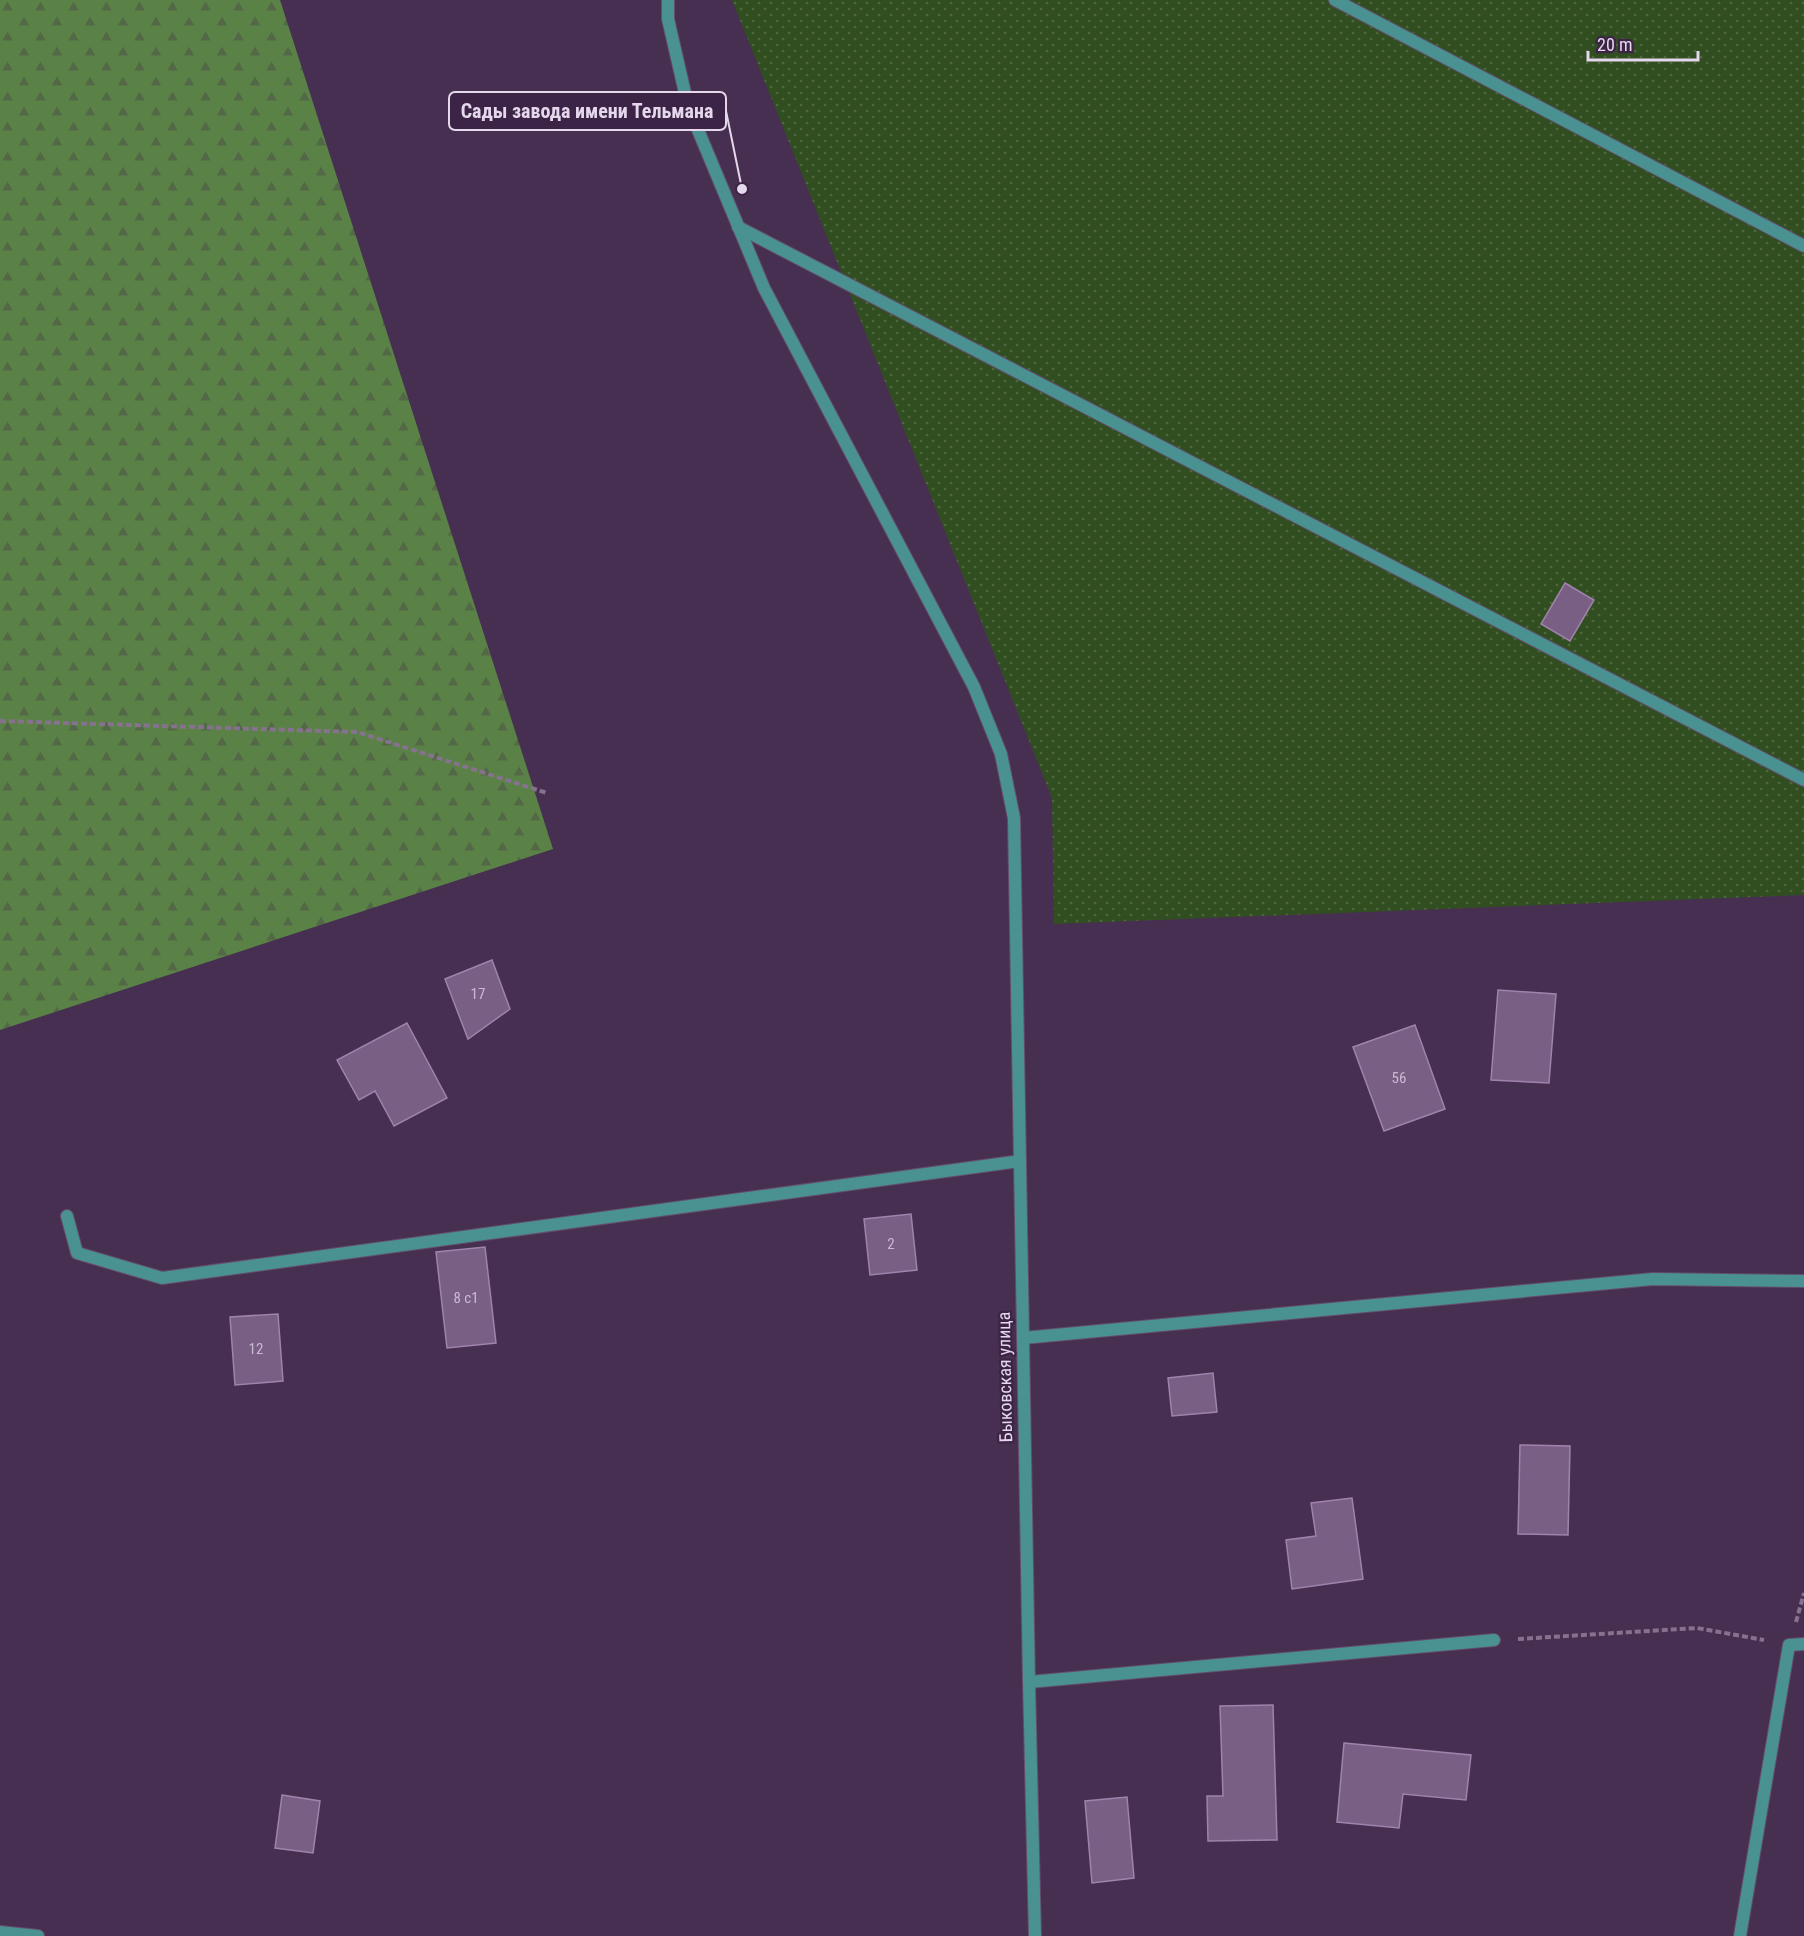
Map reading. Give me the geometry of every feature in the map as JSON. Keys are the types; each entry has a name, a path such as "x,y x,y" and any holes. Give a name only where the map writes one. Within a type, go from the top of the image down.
{"street":[{"name":"Быковская улица","path":"668,0 668,19 688,106 764,288 974,687 1001,754 1014,818 1035,1936"},
{"path":"1335,0 1804,246"},
{"path":"738,226 1804,780"},
{"path":"67,1216 77,1253 162,1278 1020,1161"},
{"path":"1023,1338 1653,1279 1804,1281"},
{"path":"1029,1682 1494,1640"},
{"path":"1740,1936 1789,1645 1804,1644"},
{"path":"0,1932 39,1936"}],"path":[{"path":"0,721 357,732 547,793"},
{"path":"1494,1640 1697,1628 1789,1645 1804,1593"}],"green space":[{"path":"0,0 280,0 553,849 0,1030"},
{"path":"732,0 1804,0 1804,895 1054,924 1052,798"}],"building":[{"path":"1565,583 1594,600 1570,641 1541,624"},
{"path":"492,960 510,1009 468,1039 445,979"},
{"path":"1498,990 1556,994 1549,1083 1491,1080"},
{"path":"407,1023 447,1098 394,1126 375,1091 359,1100 337,1060"},
{"path":"1415,1025 1445,1109 1384,1131 1353,1047"},
{"path":"911,1214 917,1270 870,1275 864,1219"},
{"path":"485,1247 496,1343 447,1348 436,1252"},
{"path":"278,1314 283,1381 235,1385 230,1317"},
{"path":"1213,1373 1217,1412 1172,1416 1168,1378"},
{"path":"1520,1445 1570,1446 1568,1535 1518,1534"},
{"path":"1352,1498 1363,1579 1292,1589 1286,1540 1316,1536 1311,1503"},
{"path":"1273,1705 1277,1840 1208,1841 1207,1796 1223,1796 1220,1706"},
{"path":"1344,1743 1471,1755 1466,1800 1403,1794 1399,1828 1337,1822"},
{"path":"282,1795 320,1801 313,1853 275,1848"},
{"path":"1127,1797 1134,1878 1092,1883 1085,1801"}],"place":[{"name":"Сады завода имени Тельмана","path":"742,189"}]}
